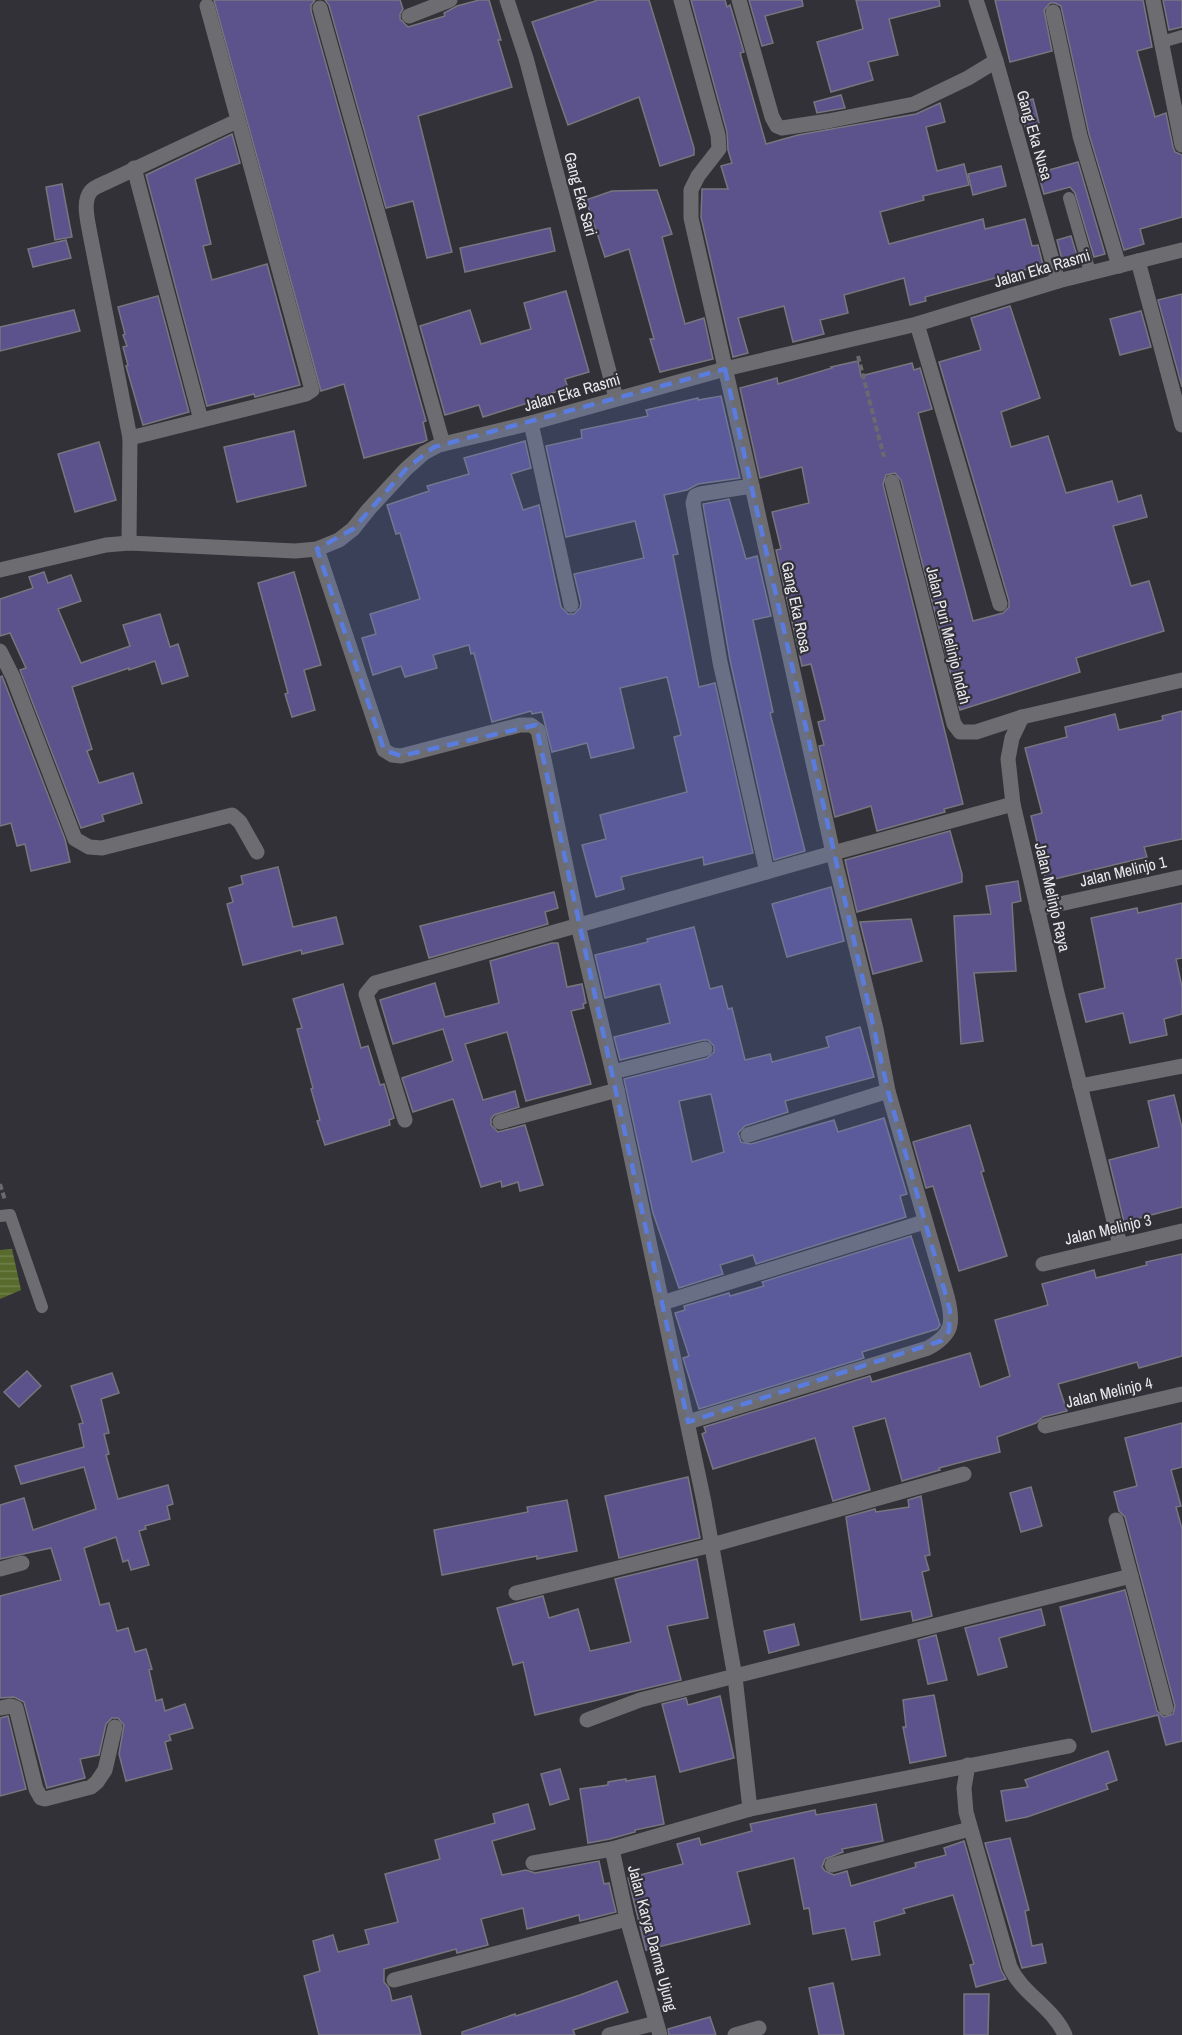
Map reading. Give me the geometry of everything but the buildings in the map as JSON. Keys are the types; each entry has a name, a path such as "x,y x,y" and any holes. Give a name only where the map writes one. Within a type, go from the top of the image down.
{"street":[{"path":"410,16 450,0"},
{"name":"Gang Eka Sari","path":"507,0 526,58 616,398"},
{"name":"Gang Eka Rosa","path":"681,0 718,135 719,149 691,190 691,218 833,853 876,1029 888,1091 951,1320 949,1331 941,1341 928,1348 688,1422"},
{"path":"739,0 772,117 777,126 782,128 914,104 968,78 996,61"},
{"name":"Gang Eka Nusa","path":"976,0 996,61 1058,281"},
{"path":"1153,0 1182,145"},
{"path":"130,438 306,394 312,390 207,6"},
{"path":"320,8 443,444"},
{"path":"1053,12 1080,135 1119,266"},
{"path":"129,543 130,438 86,208 87,199 91,191 134,168 237,121"},
{"path":"134,168 201,420"},
{"name":"Jalan Eka Rasmi","path":"0,570 106,544 129,543 295,551 318,549 339,540 353,529 406,469 424,453 443,444 531,423 725,369 917,324 1090,272 1182,250"},
{"path":"1138,261 1182,425"},
{"path":"917,324 1000,604"},
{"path":"531,423 571,605"},
{"name":"Jalan Puri Melinjo Indah","path":"892,482 954,724 960,732 976,732 1022,717"},
{"path":"752,486 700,494 695,496 693,503 720,662 767,872"},
{"path":"318,549 384,750 392,755 400,756 520,725 531,725 538,730 578,925 617,1090 688,1422 735,1677 750,1809"},
{"path":"0,651 13,677 75,839 89,847 102,848 232,815 240,822 257,852"},
{"path":"1022,717 1182,680"},
{"name":"Jalan Melinjo Raya","path":"1022,717 1012,738 1008,759 1013,804 1120,1245"},
{"path":"405,1120 366,993 375,983 1013,804"},
{"name":"Jalan Melinjo 1","path":"1037,909 1182,877"},
{"path":"613,1072 705,1049"},
{"path":"1080,1086 1182,1066"},
{"path":"500,1122 617,1090"},
{"path":"748,1135 888,1091"},
{"path":"662,1303 924,1222"},
{"name":"Jalan Melinjo 3","path":"1043,1264 1182,1231"},
{"name":"Jalan Melinjo 4","path":"1045,1426 1182,1394"},
{"path":"516,1593 712,1545 964,1474"},
{"path":"1116,1520 1166,1708"},
{"path":"0,1569 22,1563"},
{"path":"587,1720 624,1704 1131,1576"},
{"path":"0,1708 10,1706 16,1708 36,1789 38,1795 45,1799 91,1787 102,1778 115,1727"},
{"path":"533,1863 612,1850 750,1809 1069,1746"},
{"path":"968,1765 964,1788 970,1829 1010,1967 1015,1978 1055,2018 1065,2035"},
{"path":"832,1865 970,1829"},
{"name":"Jalan Karya Darma Ujung","path":"612,1850 627,1919 658,2029"},
{"path":"394,1980 627,1919"},
{"path":"735,2035 759,2028"},
{"path":"609,2035 658,2029"}],"lane":[{"path":"1162,42 1182,36"},
{"path":"1069,198 1090,272"},
{"path":"0,1216 10,1215 42,1307"}],"path":[{"path":"854,340 884,458"}],"highlighted area":[{"path":"725,369 888,1091 950,1310 949,1331 941,1341 688,1422 536,725 401,756 384,750 317,549 353,529 406,469 434,447"}],"shaded area":[{"path":"12,1249 21,1290 0,1299 0,1250"}]}
